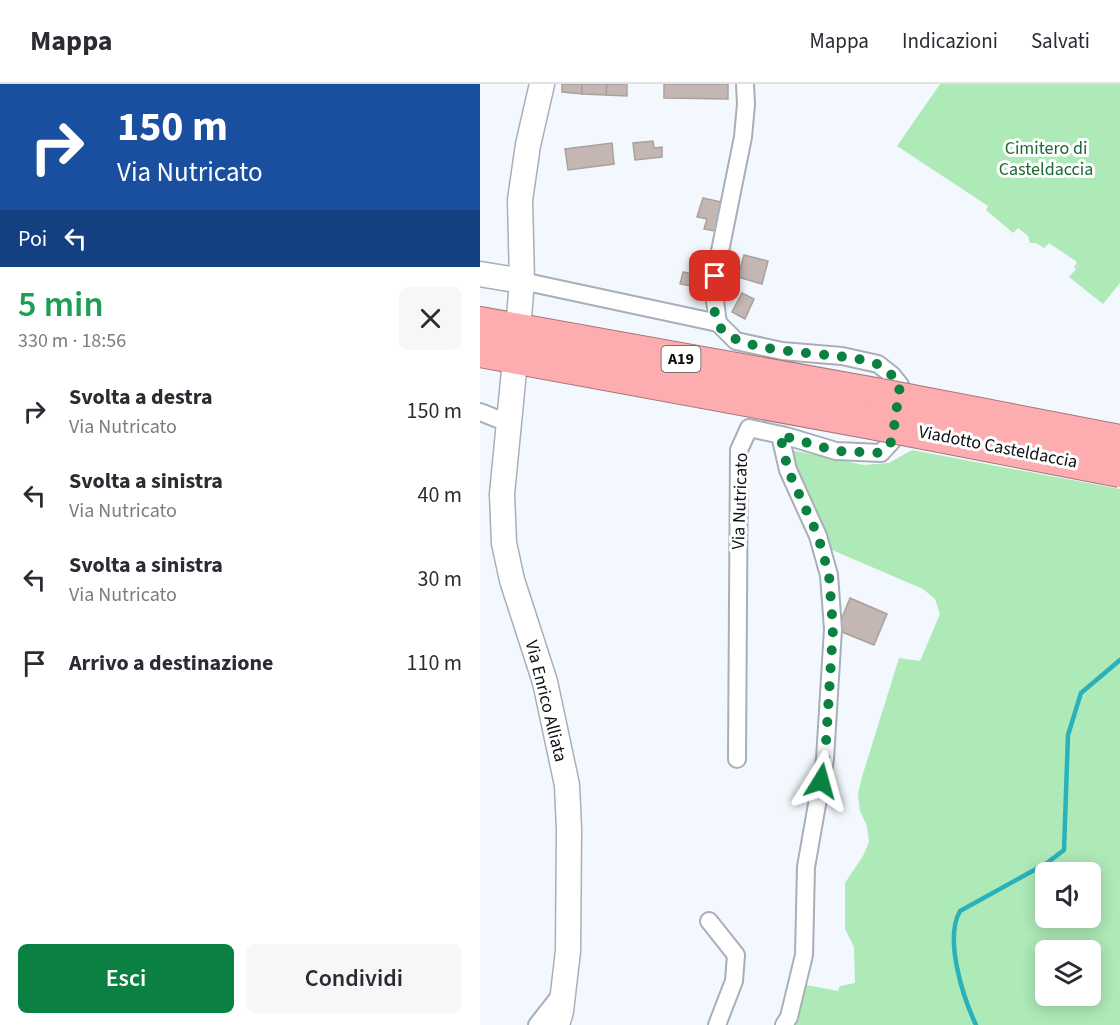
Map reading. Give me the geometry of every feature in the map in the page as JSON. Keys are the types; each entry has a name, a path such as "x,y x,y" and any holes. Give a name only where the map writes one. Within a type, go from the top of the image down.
{"highway":[{"name":"A19","path":"480,323 879,410"},
{"name":"A19","path":"480,351 879,410"},
{"name":"Viadotto Casteldaccia","path":"879,410 1120,441"},
{"name":"Viadotto Casteldaccia","path":"879,410 1120,471"}],"street":[{"path":"519,317 522,280 520,200 528,145 542,84"},
{"path":"480,274 522,280 717,323 714,301 715,276 743,137 745,84"},
{"name":"Via Nutricato","path":"717,323 736,341 782,351 842,356 878,364 900,385 892,441 881,453 836,451 749,428 739,450 737,759"},
{"name":"Via Enrico Alliata","path":"514,370 502,494 504,543 512,580 545,682 567,785 568,951 561,1011 557,1025"},
{"path":"480,412 508,423"},
{"path":"780,435 788,470 818,536 829,575 833,629 825,759 806,867 804,956 789,1017 784,1025"},
{"path":"709,921 736,956 734,981 717,1025"},
{"path":"537,1025 563,991"}],"green space":[{"name":"Cimitero di Casteldaccia","path":"940,84 1120,84 1120,283 1103,304 1069,277 1076,269 1074,267 1077,262 1049,243 1044,248 1036,243 1030,243 1028,236 1018,228 1013,233 986,210 988,206 897,146"},
{"path":"791,450 864,465 889,463 912,450 1120,489 1120,1025 787,1025 801,984 838,991 840,986 855,983 854,947 845,929 845,883 863,856 869,842 867,826 860,811 858,794 899,658 920,661 940,614 935,599 923,589 832,550 794,467"}],"building":[{"path":"562,84 582,84 582,94 562,92"},
{"path":"582,84 607,84 606,95 582,94"},
{"path":"607,84 627,84 627,96 606,95"},
{"path":"664,84 728,84 728,99 664,98"},
{"path":"653,141 654,148 662,147 662,157 635,160 633,143"},
{"path":"612,143 614,164 568,170 565,149"},
{"path":"703,198 726,203 720,232 704,229 707,219 697,217"},
{"path":"744,255 768,261 762,284 738,277"},
{"path":"683,272 700,275 697,287 680,284"},
{"path":"742,293 754,299 745,319 732,312"},
{"path":"850,598 887,614 874,645 837,630"}],"waterway":[{"path":"976,1025 957,968 954,937 960,911 1047,863 1064,850 1068,735 1081,693 1120,660"}],"route":[{"path":"715,276 714,301 717,323 736,341 782,351 842,356 878,364 900,385 892,441 881,453 836,451 780,435 788,470 818,536 829,575 833,629 825,759 821,781"}]}
